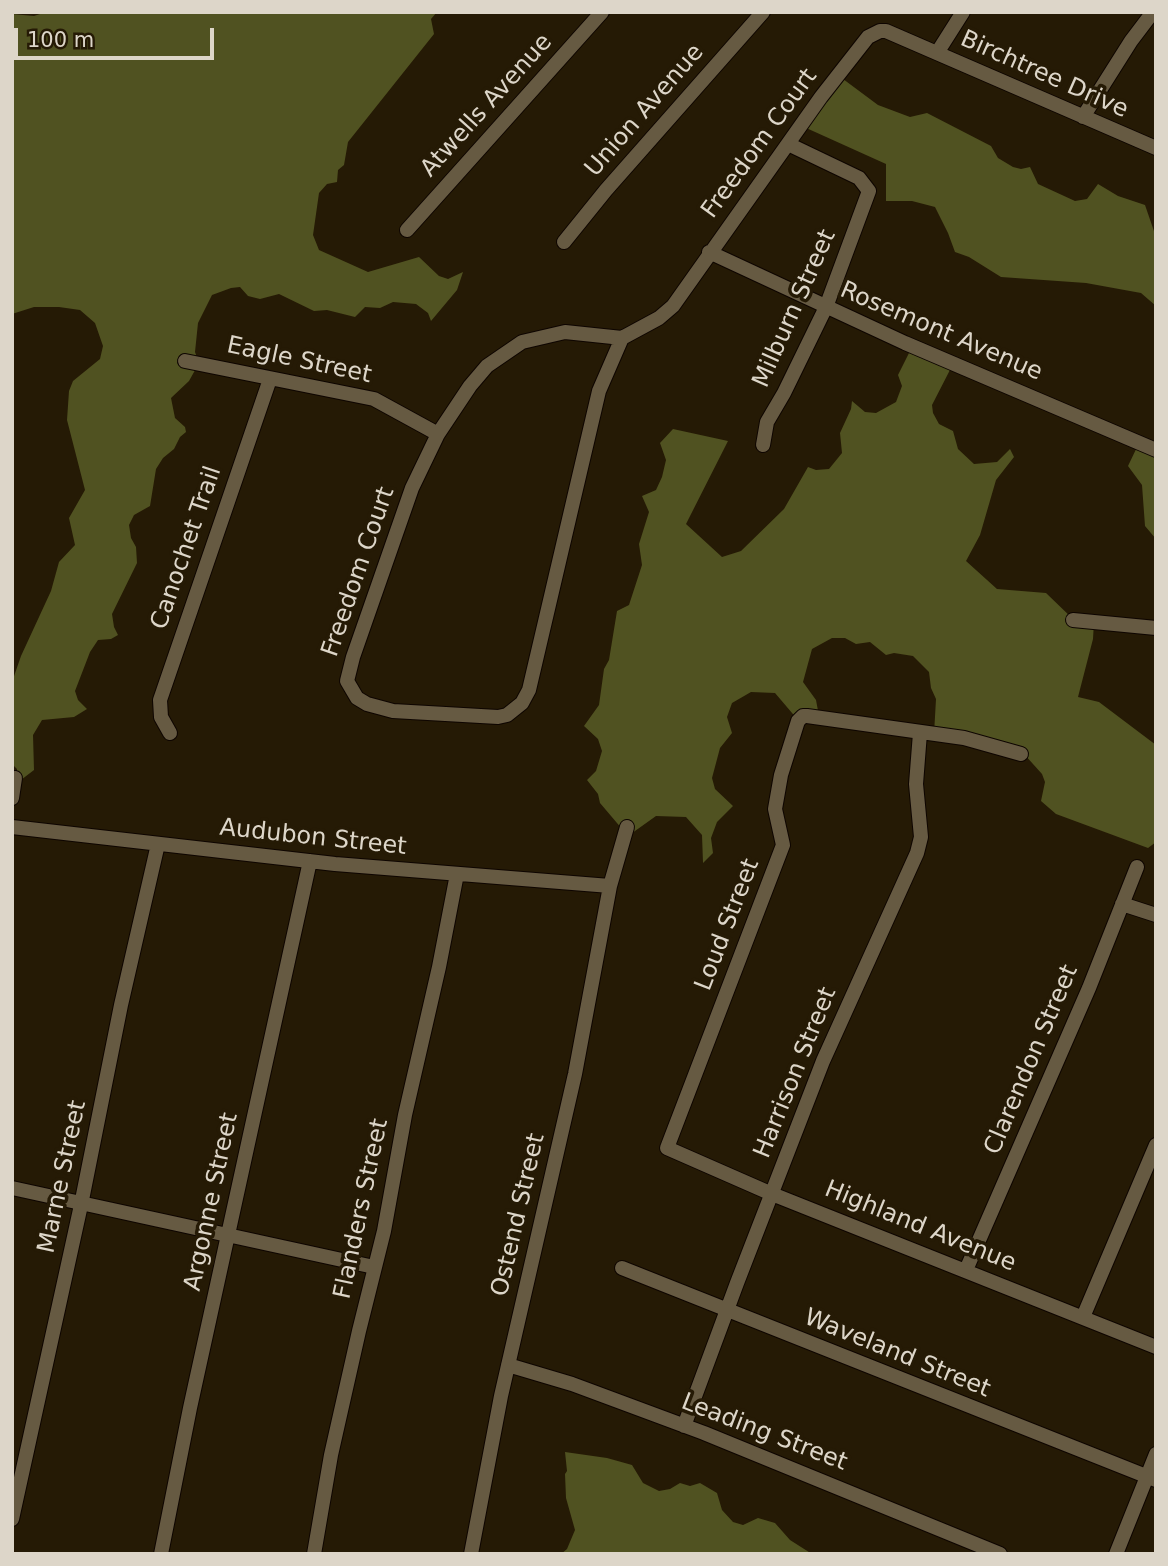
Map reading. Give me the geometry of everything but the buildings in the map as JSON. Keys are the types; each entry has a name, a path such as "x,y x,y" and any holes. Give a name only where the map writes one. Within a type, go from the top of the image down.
{"street":[{"name":"Atwells Avenue","path":"407,230 603,12"},
{"name":"Union Avenue","path":"564,242 606,190 763,12"},
{"path":"937,53 964,12"},
{"path":"1083,117 1131,41 1153,12"},
{"name":"Birchtree Drive","path":"876,32 886,31 1156,148"},
{"name":"Freedom Court","path":"622,338 596,402 529,690 522,703 507,715 498,717 393,711 356,698 347,681 412,488 438,434 470,387 487,366 509,349 536,337 565,332 622,338 648,326 673,306 788,144 868,37 876,32"},
{"name":"Milburn Street","path":"762,445 767,422 826,307 869,191 859,178 788,144"},
{"name":"Rosemont Avenue","path":"709,252 826,307 1156,450"},
{"name":"Eagle Street","path":"185,360 374,399 438,434"},
{"name":"Canochet Trail","path":"170,733 161,717 160,700 270,379"},
{"path":"1073,620 1156,628"},
{"name":"Loud Street","path":"667,1149 783,845 775,809 794,729 803,716 920,733"},
{"path":"920,733 964,738 1021,754"},
{"name":"Harrison Street","path":"684,1426 823,1061 917,853 921,837 916,783 920,733"},
{"path":"12,798 15,778"},
{"name":"Audubon Street","path":"12,827 310,861 610,886"},
{"name":"Ostend Street","path":"471,1554 508,1365 575,1074 610,886 627,827"},
{"name":"Marne Street","path":"12,1519 81,1205 121,1005 159,844"},
{"name":"Argonne Street","path":"161,1554 310,861"},
{"name":"Clarendon Street","path":"966,1270 1089,988 1137,867"},
{"name":"Flanders Street","path":"314,1554 331,1455 384,1231 405,1115 457,874"},
{"path":"1122,904 1156,915"},
{"path":"1083,1317 1156,1145"},
{"name":"Highland Avenue","path":"667,1149 772,1194 1156,1347"},
{"path":"12,1188 374,1267"},
{"name":"Waveland Street","path":"621,1268 1151,1479"},
{"name":"Leading Street","path":"508,1365 572,1384 684,1426 1000,1554"},
{"path":"1116,1554 1151,1479 1156,1454"}],"green space":[{"path":"46,12 437,12 431,19 434,34 348,142 344,165 338,170 337,182 327,184 319,193 313,235 319,250 368,272 419,257 439,276 448,279 463,272 457,290 431,321 428,313 416,304 393,302 380,308 365,307 355,317 327,310 314,311 279,294 260,299 248,296 240,287 212,295 198,323 195,352 199,363 189,381 171,398 175,418 185,427 186,432 156,469 150,506 134,515 129,525 136,547 137,563 112,614 118,635 111,639 98,640 90,652 75,691 78,700 87,709 74,717 42,720 33,735 34,770 17,783 17,769 12,764 12,682 51,591 59,562 75,545 69,518 85,490 67,420 69,391 73,381 100,359 103,346 95,323 80,310 34,307 12,314 12,14 34,16"},
{"path":"839,76 878,105 910,117 927,113 991,146 998,158 1013,167 1030,167 1038,184 1075,201 1087,199 1098,184 1118,196 1145,205 1156,237 1156,306 1141,293 1086,283 1001,277 969,257 955,252 935,207 912,201 886,201 886,164 804,127"},
{"path":"912,347 952,366 932,405 939,424 953,431 958,449 974,464 997,462 1010,449 1014,457 996,480 980,535 966,561 997,589 1046,593 1073,619 1094,622 1093,639 1078,697 1099,702 1156,745 1156,842 1148,848 1056,814 1041,801 1045,782 1042,774 1024,754 934,734 936,699 929,672 913,656 894,653 886,655 870,642 856,644 845,638 832,638 812,649 803,682 816,700 819,716 798,720 775,693 751,692 732,703 727,717 732,733 720,748 712,778 715,789 733,806 717,822 711,838 713,853 703,863 702,835 686,817 656,816 628,836 600,803 598,794 587,780 596,771 602,751 598,739 584,726 599,705 617,611 629,605 642,565 639,544 649,512 642,496 656,490 662,477 666,460 660,443 673,429 728,441 686,524 722,557 741,551 784,509 808,467 816,470 829,469 842,453 840,433 852,401 865,412 876,413 896,402 902,386 898,375"},
{"path":"1139,443 1156,450 1156,539 1145,526 1142,485 1128,466"},
{"path":"565,1452 607,1458 632,1465 643,1483 659,1491 680,1483 690,1486 700,1483 717,1493 722,1510 733,1522 743,1525 758,1518 775,1523 790,1540 812,1554 561,1554 567,1549 575,1530 566,1498"}]}
